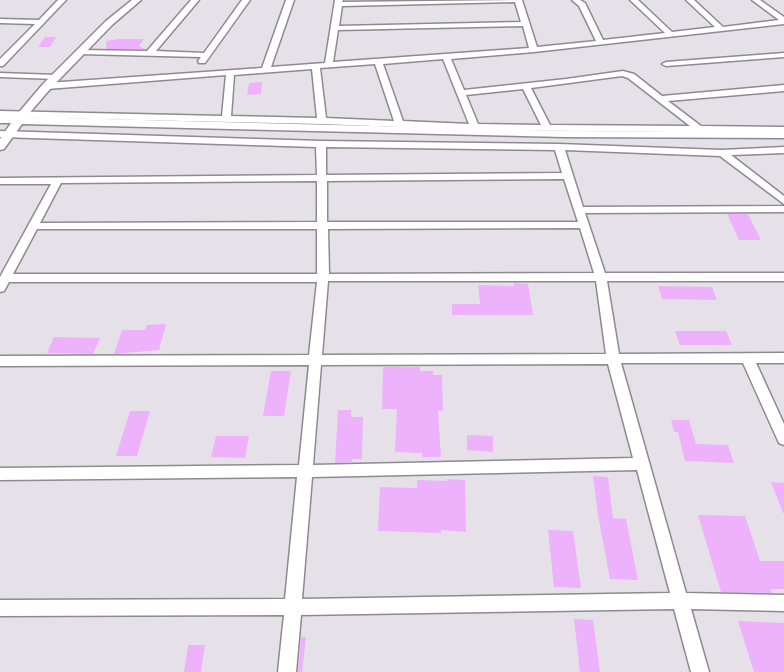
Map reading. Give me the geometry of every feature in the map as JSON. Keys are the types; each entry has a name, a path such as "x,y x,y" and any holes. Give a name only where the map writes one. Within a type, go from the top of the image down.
{"street":[{"path":"0,64 62,0"},
{"path":"0,147 10,127 47,86 109,23 137,0"},
{"path":"150,53 195,0"},
{"path":"195,75 206,55 246,0"},
{"path":"266,69 290,0"},
{"path":"329,65 339,2 518,0 534,50"},
{"path":"576,0 582,5 600,42"},
{"path":"634,0 670,35"},
{"path":"690,0 721,29"},
{"path":"756,0 784,22"},
{"path":"0,21 41,22"},
{"path":"47,86 534,50 784,22"},
{"path":"335,28 525,24"},
{"path":"0,50 13,50"},
{"path":"80,52 206,55"},
{"path":"666,64 784,55"},
{"path":"446,56 475,126"},
{"path":"378,62 399,124"},
{"path":"316,66 322,120"},
{"path":"226,119 230,72"},
{"path":"461,93 526,87 623,73 631,76 700,130"},
{"path":"0,75 56,77"},
{"path":"526,87 547,127"},
{"path":"659,99 784,88"},
{"path":"0,114 10,127"},
{"path":"10,127 226,119 322,120 475,126 784,130"},
{"path":"0,120 10,127 321,144 558,147 722,153 784,150"},
{"path":"10,127 784,136"},
{"path":"10,127 568,142 784,143"},
{"path":"287,672 323,277 320,178 321,144"},
{"path":"558,147 601,278 614,358 700,672"},
{"path":"722,153 784,201"},
{"path":"0,181 568,176"},
{"path":"57,181 3,283 323,277 784,277"},
{"path":"580,210 784,208"},
{"path":"33,226 584,225"},
{"path":"747,358 784,439"},
{"path":"0,361 784,358"},
{"path":"0,474 306,471 642,464"},
{"path":"0,608 293,607 681,601 784,602"}],"building":[{"path":"45,37 56,37 50,47 38,47"},
{"path":"144,39 139,46 145,49 106,49 106,41"},
{"path":"262,82 261,94 247,95 249,83"},
{"path":"727,214 748,214 761,240 739,240"},
{"path":"514,283 528,284 533,315 452,315 452,304 480,304 478,285 514,286"},
{"path":"658,286 712,287 717,300 662,299"},
{"path":"166,324 159,350 114,354 122,330 145,330 147,325"},
{"path":"675,331 726,331 732,345 680,345"},
{"path":"54,337 100,338 93,354 47,353"},
{"path":"383,367 420,367 420,371 433,371 433,375 442,375 443,411 438,411 441,457 422,457 422,453 395,452 397,409 382,409"},
{"path":"271,371 291,371 284,416 263,416"},
{"path":"338,410 351,410 351,417 363,417 362,459 352,459 352,462 335,463"},
{"path":"130,411 150,411 137,456 116,456"},
{"path":"671,420 689,420 696,444 728,445 734,463 685,461 678,432 674,432"},
{"path":"467,435 493,436 493,452 467,450"},
{"path":"216,436 249,436 245,458 211,457"},
{"path":"593,476 608,477 613,518 626,519 638,580 610,579"},
{"path":"447,479 465,480 466,532 441,530 441,533 378,531 380,487 417,488 417,480 447,481"},
{"path":"771,482 784,483 784,513 783,513"},
{"path":"698,515 745,516 760,561 784,561 784,589 771,589 772,593 721,592"},
{"path":"548,530 573,531 581,588 554,587"},
{"path":"574,619 593,620 600,672 580,672"},
{"path":"738,621 784,623 784,672 754,672"},
{"path":"301,637 306,637 302,672 298,672"},
{"path":"188,645 205,645 201,672 184,672"}]}
